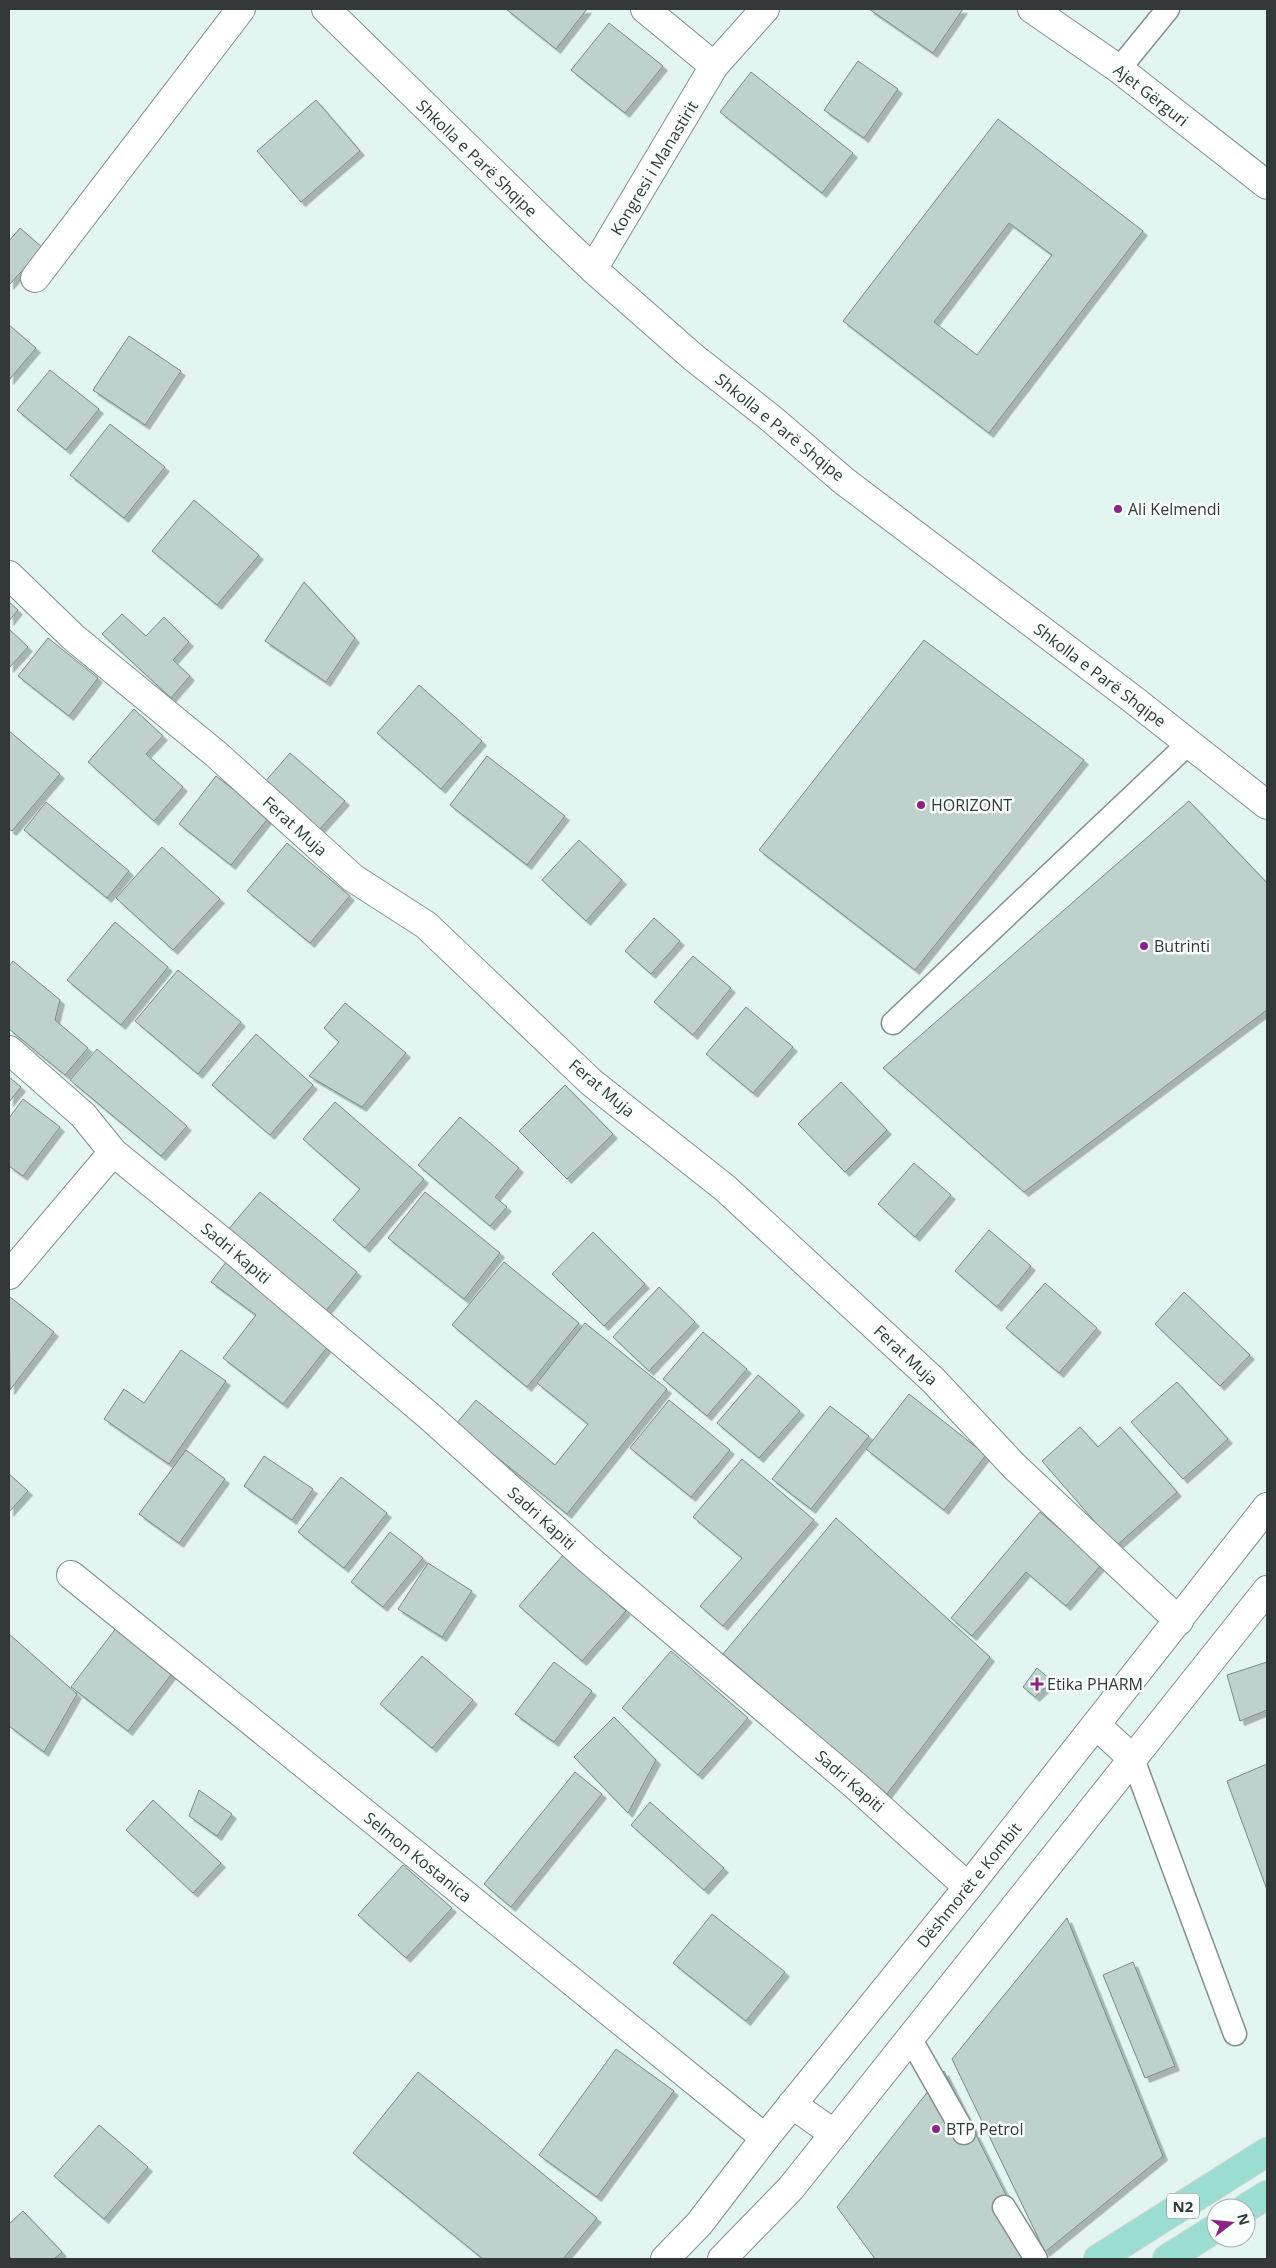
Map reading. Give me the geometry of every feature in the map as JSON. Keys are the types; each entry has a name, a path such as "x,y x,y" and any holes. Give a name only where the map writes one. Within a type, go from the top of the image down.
{"main road":[{"name":"N2","path":"1098,2259 1267,2152"},
{"path":"1256,2202 1267,2195"},
{"name":"N2","path":"1167,2259 1206,2234"}],"street":[{"path":"35,278 241,9"},
{"name":"Shkolla e Parë Shqipe","path":"326,9 593,269 693,357 768,416 844,480 1189,743 1267,805"},
{"path":"645,9 714,66"},
{"name":"Kongresi i Manastirit","path":"593,269 714,66 765,9"},
{"name":"Ajet Gërguri","path":"1032,9 1119,69 1267,185"},
{"name":"Ferat Muja","path":"9,575 73,637 216,754 353,878 426,925 591,1082 725,1188 933,1380 1014,1466 1179,1621"},
{"name":"Sadri Kapiti","path":"9,1050 83,1115 114,1152 234,1250 429,1416 586,1558 856,1786 968,1886"},
{"path":"9,1276 114,1152"},
{"name":"Dëshmorët e Kombit","path":"665,2259 698,2224 1179,1621 1267,1507"},
{"name":"Selmon Kostanica","path":"72,1576 765,2138"},
{"path":"722,2259 791,2188 1267,1590"},
{"path":"1096,1725 1133,1759"},
{"path":"792,2104 834,2134"}],"lane":[{"path":"1119,69 1168,9"},
{"path":"893,1023 1189,743"},
{"path":"1133,1759 1234,2034"},
{"path":"910,2038 964,2133"},
{"path":"1004,2207 1036,2259"}],"building":[{"path":"506,9 587,9 556,49"},
{"path":"869,9 963,9 933,53"},
{"path":"609,23 663,66 625,113 571,70"},
{"path":"858,61 898,89 864,138 824,110"},
{"path":"751,72 853,153 822,193 720,112"},
{"path":"316,100 360,151 301,202 257,151"},
{"path":"998,119 1143,231 989,433 843,321","holes":["1009,223 1052,255 977,355 934,322"]},
{"path":"20,228 43,248 9,285 9,241"},
{"path":"9,325 36,348 9,380"},
{"path":"129,336 181,371 145,425 93,390"},
{"path":"50,370 99,409 66,450 17,410"},
{"path":"110,424 165,467 124,518 70,475"},
{"path":"194,500 259,555 217,605 152,551"},
{"path":"304,582 355,638 326,682 265,641"},
{"path":"9,602 18,610 9,621"},
{"path":"122,614 146,636 164,617 189,642 173,660 190,676 171,698 102,634"},
{"path":"9,629 28,647 9,668"},
{"path":"48,638 98,678 69,716 18,676"},
{"name":"HORIZONT","path":"924,640 1084,760 915,970 759,850"},
{"path":"419,685 482,741 441,789 377,733"},
{"path":"134,709 163,736 146,754 183,787 154,821 88,762"},
{"path":"9,731 60,774 12,831 9,829"},
{"path":"290,753 345,801 318,831 264,783"},
{"path":"487,756 565,816 527,865 450,805"},
{"path":"216,776 269,817 231,865 179,824"},
{"name":"Butrinti","path":"1189,801 1267,883 1267,1010 1024,1192 883,1068"},
{"path":"46,802 129,871 107,898 24,830"},
{"path":"579,840 622,880 586,921 542,880"},
{"path":"287,843 350,896 310,943 247,891"},
{"path":"162,847 220,899 173,950 116,898"},
{"path":"654,918 680,941 651,974 625,951"},
{"path":"115,922 168,967 121,1025 67,980"},
{"path":"693,956 731,988 693,1035 654,1002"},
{"path":"13,961 60,1000 55,1020 88,1048 65,1075 9,1029 9,966"},
{"path":"178,970 241,1022 198,1074 135,1021"},
{"path":"345,1003 406,1053 362,1107 309,1076 339,1042 324,1028"},
{"path":"746,1007 793,1047 753,1093 706,1054"},
{"path":"256,1034 313,1085 270,1135 212,1085"},
{"path":"97,1049 187,1126 161,1156 70,1080"},
{"path":"9,1077 21,1087 9,1102"},
{"path":"841,1082 887,1130 845,1172 798,1124"},
{"path":"565,1085 613,1134 567,1179 519,1131"},
{"path":"23,1099 60,1127 23,1176 9,1166 9,1118"},
{"path":"335,1102 424,1179 365,1248 333,1220 360,1189 303,1139"},
{"path":"460,1117 519,1168 495,1197 507,1207 490,1226 418,1165"},
{"path":"914,1163 951,1195 915,1237 878,1204"},
{"path":"260,1192 357,1272 325,1312 227,1231"},
{"path":"425,1192 500,1253 464,1299 388,1238"},
{"path":"989,1230 1031,1266 997,1307 955,1271"},
{"path":"593,1232 645,1284 604,1326 552,1274"},
{"path":"227,1261 332,1341 283,1404 223,1358 256,1315 211,1282"},
{"path":"504,1262 579,1323 527,1387 452,1325"},
{"path":"1045,1283 1097,1328 1059,1373 1006,1328"},
{"path":"659,1287 695,1322 649,1371 613,1337"},
{"path":"1184,1292 1250,1355 1220,1386 1155,1324"},
{"path":"10,1297 54,1332 10,1390 9,1300"},
{"path":"585,1323 667,1389 567,1514 456,1424 476,1400 555,1465 588,1424 537,1383"},
{"path":"703,1332 747,1369 707,1416 663,1379"},
{"path":"181,1350 226,1381 169,1464 104,1419 124,1389 144,1403"},
{"path":"758,1375 800,1411 759,1458 717,1423"},
{"path":"1177,1382 1228,1439 1183,1479 1131,1422"},
{"path":"909,1394 986,1455 944,1510 866,1449"},
{"path":"669,1400 730,1450 691,1497 630,1448"},
{"path":"830,1406 869,1436 811,1509 772,1479"},
{"path":"1080,1427 1098,1447 1120,1427 1177,1492 1116,1546 1042,1461"},
{"path":"186,1450 225,1479 179,1543 139,1514"},
{"path":"264,1456 313,1489 292,1520 244,1486"},
{"path":"742,1459 814,1520 723,1626 700,1606 742,1558 693,1517"},
{"path":"9,1474 28,1491 9,1512"},
{"path":"341,1477 387,1513 344,1568 298,1532"},
{"path":"1040,1512 1101,1565 1066,1606 1026,1572 972,1636 951,1618"},
{"path":"836,1518 990,1657 887,1794 723,1654"},
{"path":"390,1532 423,1558 383,1607 351,1582"},
{"path":"563,1555 626,1611 582,1661 519,1606"},
{"path":"428,1563 472,1591 442,1637 398,1609"},
{"path":"117,1627 174,1671 128,1731 71,1687"},
{"path":"9,1634 77,1694 44,1752 9,1726"},
{"path":"671,1651 748,1718 698,1775 622,1708"},
{"path":"422,1656 473,1700 432,1748 380,1704"},
{"path":"554,1662 592,1691 554,1742 515,1714"},
{"path":"1267,1662 1267,1710 1240,1721 1227,1675"},
{"name":"Etika PHARM","path":"1037,1668 1052,1681 1035,1697 1023,1687"},
{"path":"614,1717 656,1760 628,1813 574,1757"},
{"path":"1267,1764 1267,1890 1227,1781"},
{"path":"575,1772 602,1794 511,1907 484,1884"},
{"path":"199,1790 232,1814 217,1836 189,1816"},
{"path":"153,1800 221,1863 193,1893 126,1830"},
{"path":"650,1802 724,1868 704,1890 631,1825"},
{"path":"403,1865 452,1908 406,1958 358,1915"},
{"path":"712,1914 785,1972 746,2021 673,1963"},
{"name":"BTP Petrol","path":"1067,1918 1163,2156 1045,2252 952,2059"},
{"path":"1133,1962 1175,2066 1145,2078 1103,1975"},
{"path":"616,2049 674,2091 597,2197 539,2155"},
{"name":"BTP Petrol","path":"944,2071 1035,2253 1025,2259 875,2259 837,2207"},
{"path":"418,2072 597,2218 563,2259 483,2259 353,2153"},
{"path":"99,2125 148,2167 104,2219 54,2176"},
{"path":"23,2211 62,2252 54,2259 12,2259 9,2256 9,2224"}],"place":[{"name":"Ali Kelmendi","path":"1118,509"},
{"name":"HORIZONT","path":"921,805"},
{"name":"Butrinti","path":"1144,946"},
{"name":"Etika PHARM","path":"1037,1684"},
{"name":"BTP Petrol","path":"936,2129"}]}
